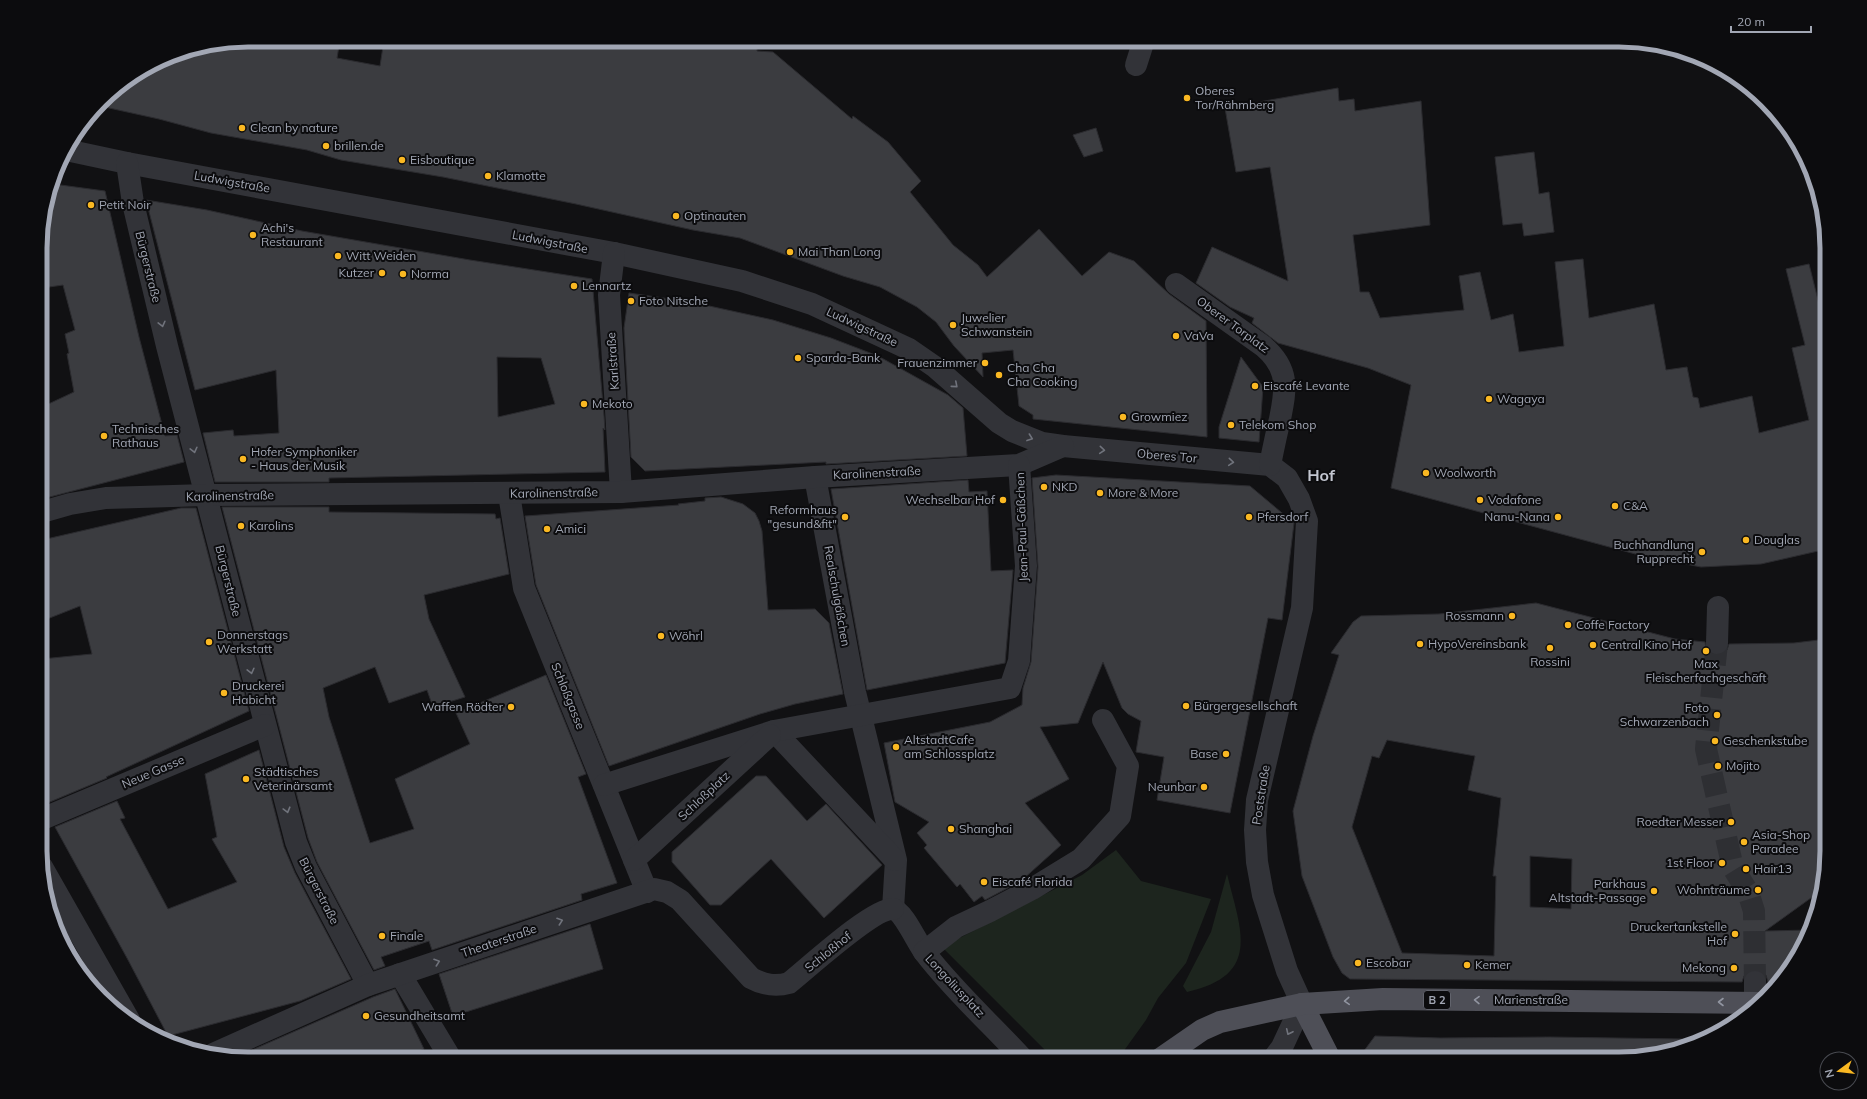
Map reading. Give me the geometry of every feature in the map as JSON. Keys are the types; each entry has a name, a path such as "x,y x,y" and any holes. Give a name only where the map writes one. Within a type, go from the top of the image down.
{"main road":[{"name":"Marienstraße","path":"1302,1004 1382,999 1757,996"},
{"name":"B 2","path":"1170,1052 1202,1030 1220,1022 1302,1004"},
{"name":"Poststraße","path":"1302,1004 1326,1052"}],"street":[{"path":"1136,65 1142,47"},
{"name":"Ludwigstraße","path":"72,151 127,163 614,253 742,281 812,304 909,349 935,367 999,423"},
{"name":"Bürgerstraße","path":"127,163 133,204 206,495 296,842 306,867 368,985"},
{"name":"Karlstraße","path":"614,253 609,295 621,492"},
{"name":"Oberer Torplatz","path":"1176,284 1263,346 1272,354 1282,369 1285,394 1270,465"},
{"name":"Oberes Tor","path":"999,423 1026,437 1042,443 1270,465"},
{"name":"Karolinenstraße","path":"47,511 70,504 106,498 206,495 621,492 815,477 1019,465 1063,446"},
{"name":"Jean-Paul-Gäßchen","path":"861,716 1010,688 1019,661 1026,566 1019,465"},
{"name":"Poststraße","path":"1270,465 1290,482 1300,499 1307,522 1302,608 1257,800 1255,830 1257,862 1263,895 1287,971 1302,1004"},
{"name":"Realschulgäßchen","path":"815,477 861,716"},
{"name":"Schloßgasse","path":"509,494 524,588 647,892"},
{"path":"1717,643 1718,606"},
{"path":"604,785 774,731 861,716 896,860 893,908"},
{"path":"924,952 956,927 1032,889 1081,859 1120,816 1128,766 1103,720"},
{"name":"Neue Gasse","path":"47,817 265,725"},
{"path":"774,731 896,860"},
{"name":"Schloßplatz","path":"634,860 774,731"},
{"path":"49,880 121,1007"},
{"name":"Theaterstraße","path":"223,1050 368,985 647,892 660,890 667,892 680,900 742,969 751,978 760,983"},
{"name":"Longoliusplatz","path":"893,908 901,914 924,952 1016,1052"},
{"name":"Schloßhof","path":"760,983 775,986 789,983 867,921 882,911 893,908"},
{"path":"400,974 447,1052"},
{"path":"1278,1052 1302,1004"}],"shaded area":[{"path":"1116,850 1141,881 1211,899 1186,963 1158,998 1146,1020 1123,1052 1047,1052 942,947 1082,875"},
{"path":"1227,874 1240,932 1240,948 1236,962 1227,974 1211,984 1187,992 1183,986 1211,932"}],"building":[{"path":"235,47 339,47 337,58 380,66 383,47 757,47 757,51 773,52 852,119 853,116 888,142 921,181 910,192 953,245 978,265 987,277 1039,229 1082,276 1109,252 1134,261 1169,294 1206,321 1207,437 1033,419 1033,415 1019,406 1013,350 982,353 983,377 954,346 936,322 917,307 880,287 843,276 740,238 693,230 443,177 341,160 307,150 211,133 159,119 105,107 115,97 136,81 171,62 196,54"},
{"path":"1338,88 1339,101 1354,99 1355,111 1421,101 1430,225 1353,235 1360,292 1369,292 1380,318 1464,310 1459,276 1480,272 1491,320 1513,314 1519,352 1564,346 1555,262 1583,259 1589,318 1654,304 1666,370 1687,367 1693,397 1698,398 1700,408 1752,396 1759,433 1809,420 1792,348 1805,345 1786,269 1809,264 1820,308 1820,551 1761,564 1701,567 1639,555 1391,488 1411,385 1368,368 1278,343 1252,323 1254,318 1230,307 1196,283 1212,247 1288,281 1270,167 1236,172 1225,108"},
{"path":"1096,128 1103,151 1084,157 1073,135"},
{"path":"1534,152 1539,194 1549,192 1554,232 1524,236 1522,223 1503,225 1495,157"},
{"path":"58,185 105,191 139,337 165,436 177,435 184,462 47,498 47,405 74,392 65,334 75,330 63,285 47,287 47,235 51,209"},
{"path":"146,200 207,210 302,231 592,279 605,430 603,428 605,472 329,478 329,482 215,482 203,433 233,430 234,436 279,433 276,370 195,390","holes":["497,357 541,358 555,404 498,417"]},
{"path":"629,293 691,302 773,320 831,338 878,356 948,395 963,408 967,456 826,464 826,462 645,471 631,457 624,328"},
{"path":"1241,357 1263,387 1259,442 1219,438 1219,427"},
{"path":"1056,475 1250,486 1294,523 1282,620 1268,618 1230,813 1157,800 1164,757 1136,752 1141,721 1128,714 1122,708 1103,662 1078,723 1040,727 1069,779 1025,803 1061,845 1021,881 985,900 982,896 974,902 960,884 957,887 924,848 927,845 917,833 929,822 895,802 884,743 990,722 1022,705 1023,688 1031,662 1038,567 1032,478"},
{"path":"968,480 969,492 987,491 991,571 1013,570 1005,663 867,690 831,489"},
{"name":"Wöhrl","path":"721,497 743,504 755,513 759,521 762,531 768,610 815,609 829,623 843,694 795,704 760,714 609,766 536,585 525,516 679,505 678,504 705,501 705,498"},
{"path":"222,507 329,507 329,512 495,514 496,519 500,518 509,574 424,595 429,619 465,697 433,707 427,690 389,703 375,667 323,688 329,717 370,843 414,829 395,779 470,744 456,713 546,675 586,774 578,777 617,883 581,894 582,900 432,950 429,941 381,957 385,966 374,970 317,862 308,838"},
{"path":"181,508 196,508 249,711 106,777 107,778 47,803 47,658 92,654 80,606 47,619 47,539"},
{"path":"1536,603 1675,639 1705,642 1706,649 1711,654 1716,655 1723,654 1727,650 1729,644 1794,643 1820,640 1820,864 1815,895 1765,931 1804,930 1793,952 1771,982 1768,982 1766,975 1761,971 1755,970 1748,971 1742,982 1350,979 1342,973 1333,957 1302,876 1293,811 1313,736 1339,655 1331,653 1353,622 1361,616 1439,614","holes":["1387,740 1475,756 1468,790 1501,798 1493,876 1496,876 1494,956 1402,953 1352,827 1372,756 1379,758","1530,856 1572,859 1571,909 1530,907"]},
{"path":"259,750 284,847 295,873 351,979 300,1001 169,1036 55,827 117,801 125,818 120,819 168,909 237,882 212,839 217,837 205,774"},
{"path":"756,776 766,776 807,821 826,804 882,865 824,918 771,859 721,905 710,905 672,862 672,852"},
{"path":"590,924 603,969 453,1016 439,974"},
{"name":"Gesundheitsamt","path":"395,989 424,1049 417,1052 247,1052 373,997"},
{"path":"1375,1036 1440,1038 1549,1037 1682,1039 1682,1042 1658,1048 1632,1052 1363,1052"}],"tunnel":[{"path":"1717,643 1706,749 1733,868 1748,892 1754,911 1755,982"}],"place":[{"name":"Oberes Tor/Rähmberg","path":"1187,98"},
{"name":"Clean by nature","path":"242,128"},
{"name":"brillen.de","path":"326,146"},
{"name":"Eisboutique","path":"402,160"},
{"name":"Klamotte","path":"488,176"},
{"name":"Petit Noir","path":"91,205"},
{"name":"Optinauten","path":"676,216"},
{"name":"Achi's Restaurant","path":"253,235"},
{"name":"Mai Than Long","path":"790,252"},
{"name":"Witt Weiden","path":"338,256"},
{"name":"Kutzer","path":"382,273"},
{"name":"Norma","path":"403,274"},
{"name":"Lennartz","path":"574,286"},
{"name":"Foto Nitsche","path":"631,301"},
{"name":"Juwelier Schwanstein","path":"953,325"},
{"name":"VaVa","path":"1176,336"},
{"name":"Sparda-Bank","path":"798,358"},
{"name":"Frauenzimmer","path":"985,363"},
{"name":"Cha Cha Cha Cooking","path":"999,375"},
{"name":"Eiscafé Levante","path":"1255,386"},
{"name":"Wagaya","path":"1489,399"},
{"name":"Mekoto","path":"584,404"},
{"name":"Growmiez","path":"1123,417"},
{"name":"Telekom Shop","path":"1231,425"},
{"name":"Technisches Rathaus","path":"104,436"},
{"name":"Hofer Symphoniker - Haus der Musik","path":"243,459"},
{"name":"Woolworth","path":"1426,473"},
{"name":"NKD","path":"1044,487"},
{"name":"More & More","path":"1100,493"},
{"name":"Wechselbar Hof","path":"1003,500"},
{"name":"Vodafone","path":"1480,500"},
{"name":"C&A","path":"1615,506"},
{"name":"Reformhaus \"gesund&fit\"","path":"845,517"},
{"name":"Pfersdorf","path":"1249,517"},
{"name":"Nanu-Nana","path":"1558,517"},
{"name":"Karolins","path":"241,526"},
{"name":"Amici","path":"547,529"},
{"name":"Douglas","path":"1746,540"},
{"name":"Buchhandlung Rupprecht","path":"1702,552"},
{"name":"Rossmann","path":"1512,616"},
{"name":"Coffe Factory","path":"1568,625"},
{"name":"Wöhrl","path":"661,636"},
{"name":"Donnerstags Werkstatt","path":"209,642"},
{"name":"HypoVereinsbank","path":"1420,644"},
{"name":"Central Kino Hof","path":"1593,645"},
{"name":"Rossini","path":"1550,648"},
{"name":"Max Fleischerfachgeschäft","path":"1706,651"},
{"name":"Druckerei Habicht","path":"224,693"},
{"name":"Bürgergesellschaft","path":"1186,706"},
{"name":"Waffen Rödter","path":"511,707"},
{"name":"Foto Schwarzenbach","path":"1717,715"},
{"name":"Geschenkstube","path":"1715,741"},
{"name":"AltstadtCafe am Schlossplatz","path":"896,747"},
{"name":"Base","path":"1226,754"},
{"name":"Mojito","path":"1718,766"},
{"name":"Städtisches Veterinärsamt","path":"246,779"},
{"name":"Neunbar","path":"1204,787"},
{"name":"Roedter Messer","path":"1731,822"},
{"name":"Shanghai","path":"951,829"},
{"name":"Asia-Shop Paradee","path":"1744,842"},
{"name":"1st Floor","path":"1722,863"},
{"name":"Hair13","path":"1746,869"},
{"name":"Eiscafé Florida","path":"984,882"},
{"name":"Wohnträume","path":"1758,890"},
{"name":"Parkhaus Altstadt-Passage","path":"1654,891"},
{"name":"Druckertankstelle Hof","path":"1735,934"},
{"name":"Finale","path":"382,936"},
{"name":"Escobar","path":"1358,963"},
{"name":"Kemer","path":"1467,965"},
{"name":"Mekong","path":"1734,968"},
{"name":"Gesundheitsamt","path":"366,1016"}],"district":[{"name":"Hof","path":"1321,475"}]}
